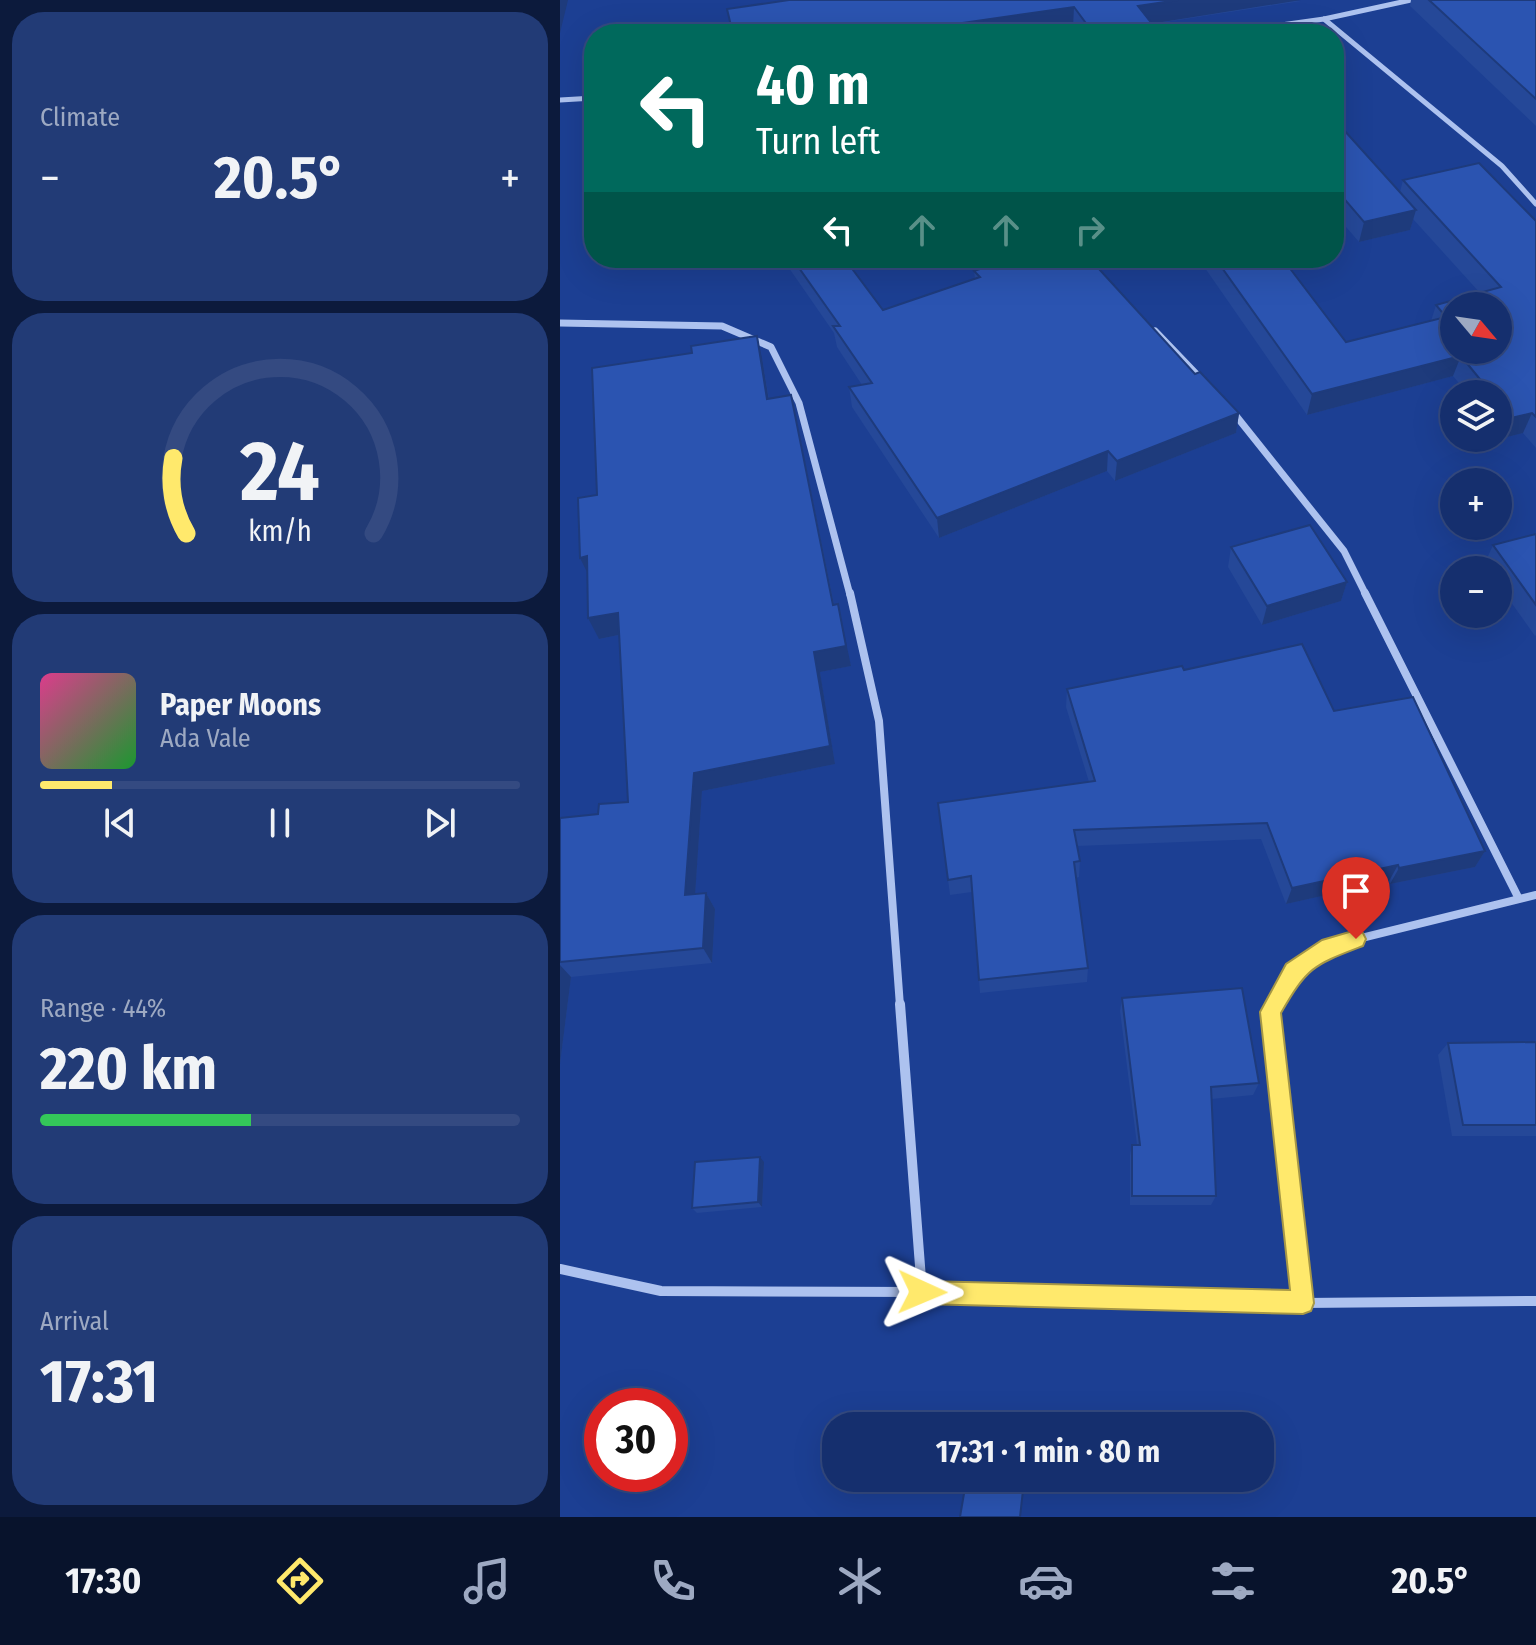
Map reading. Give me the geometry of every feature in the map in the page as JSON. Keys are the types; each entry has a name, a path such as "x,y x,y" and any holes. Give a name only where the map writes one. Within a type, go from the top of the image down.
{"street":[{"path":"1288,24 1411,0"},
{"path":"1324,19 1330,24"},
{"path":"1344,36 1502,166 1536,204"},
{"path":"560,111 561,100 584,99"},
{"path":"560,323 722,326 771,347 799,403 855,613 879,721 922,1292"},
{"path":"1151,326 1205,382"},
{"path":"1226,405 1344,551 1518,897"},
{"path":"1303,1303 1271,1012 1294,971 1329,946 1536,895"},
{"path":"560,1269 661,1291 922,1292 1303,1303 1536,1301"}],"building":[{"path":"789,0 1178,0 1138,6 1152,24 1087,24 1074,7 956,24 731,24 727,9"},
{"path":"1429,0 1536,0 1536,99"},
{"path":"1344,130 1416,210 1364,222 1344,199"},
{"path":"1479,163 1536,221 1536,417 1532,413 1512,418 1512,380 1481,380 1468,364 1512,364 1512,292 1483,292 1501,287 1403,180"},
{"path":"799,268 852,268 883,310 980,277 974,271 983,268 1098,268 1195,374 1200,372 1239,413 1117,461 1108,451 937,518 849,387 872,383 833,326 840,326"},
{"path":"1222,268 1290,268 1346,342 1440,318 1440,361 1312,394"},
{"path":"757,336 767,399 791,395 833,605 838,604 846,646 814,652 830,746 694,773 685,895 706,893 703,948 560,962 560,818 598,814 599,804 628,802 618,613 588,618 587,556 580,558 578,498 597,495 592,368 692,353 691,346"},
{"path":"1310,525 1347,582 1267,606 1231,547"},
{"path":"1536,534 1536,605 1512,572 1512,556 1501,556 1493,545"},
{"path":"1302,644 1334,711 1413,697 1485,851 1399,868 1398,865 1292,888 1267,823 1074,830 1080,861 1074,862 1088,968 979,980 971,876 948,880 938,803 1095,781 1067,689 1182,666 1184,670"},
{"path":"1242,988 1259,1083 1211,1087 1216,1196 1132,1196 1132,1145 1140,1145 1122,998"},
{"path":"1536,1042 1536,1125 1463,1125 1448,1043"},
{"path":"760,1157 758,1202 692,1208 695,1162"},
{"path":"964,1492 1023,1492 1020,1517 960,1517"}],"route":[{"path":"922,1292 1303,1303 1271,1012 1294,971 1329,946 1356,939"}]}
